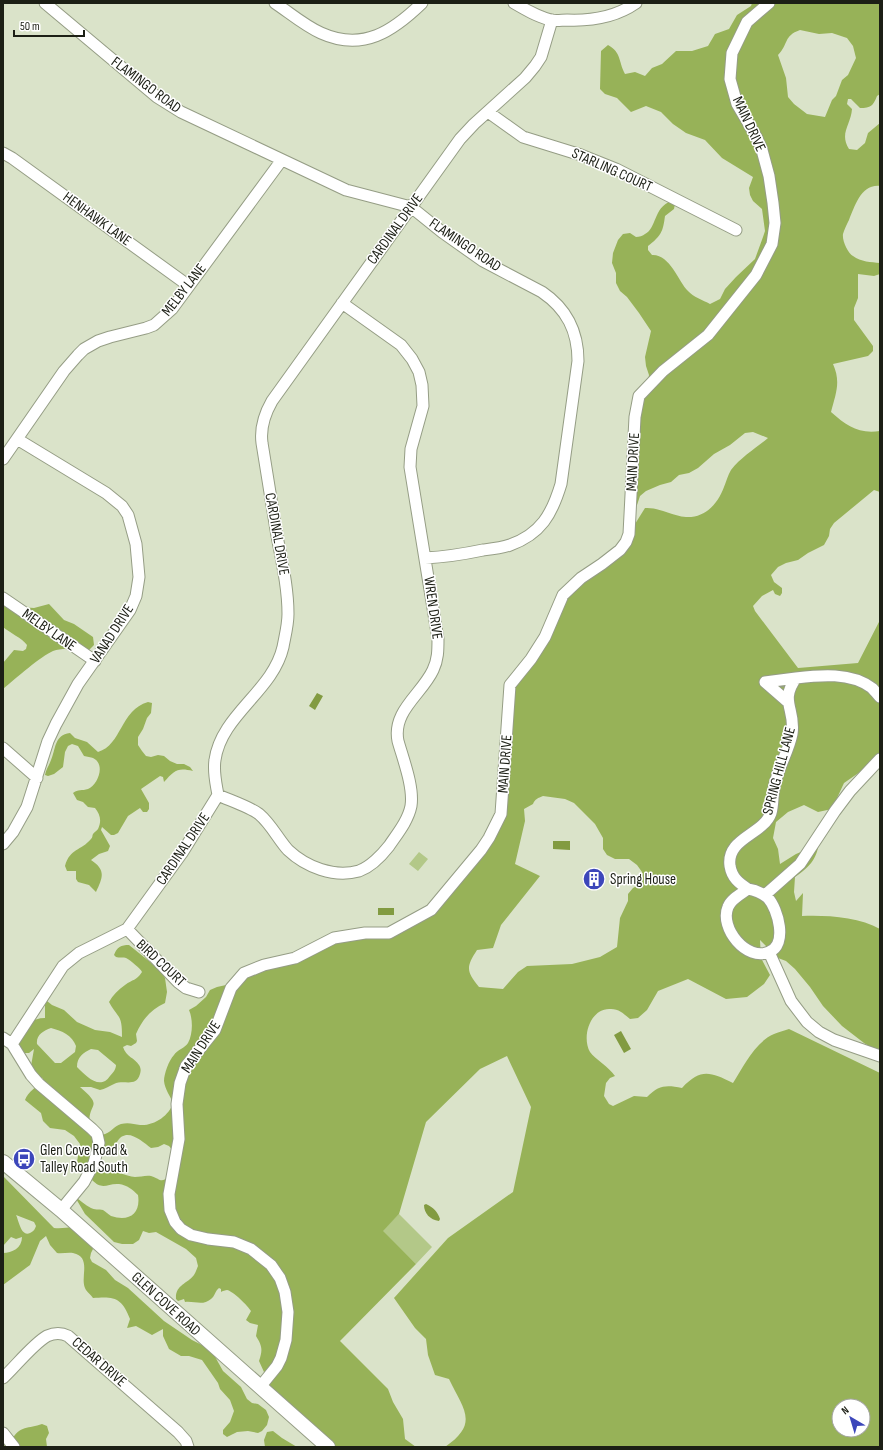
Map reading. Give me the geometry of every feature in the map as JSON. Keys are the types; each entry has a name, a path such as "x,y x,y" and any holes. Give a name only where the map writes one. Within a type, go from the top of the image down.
{"main road":[{"name":"GLEN COVE ROAD","path":"3,1162 60,1210 328,1447"}],"street":[{"name":"FLAMINGO ROAD","path":"45,3 157,97 181,112 252,145 281,161 346,190 411,207 442,232 484,261 549,297 569,320 574,330 578,352 574,395 561,484 555,503 547,518 537,529 525,538 509,545 453,556 425,558"},
{"path":"275,3 320,33 333,38 345,40 364,39 377,36 388,31 422,3"},
{"path":"514,3 528,11 552,20 583,21 604,17 619,12 636,3"},
{"name":"MAIN DRIVE","path":"260,1387 281,1358 286,1340 288,1312 285,1292 280,1278 271,1265 251,1249 234,1242 208,1239 191,1235 181,1229 175,1222 170,1210 169,1194 180,1139 177,1104 180,1083 186,1066 214,1030 231,988 244,973 264,965 295,958 334,938 365,933 389,933 431,910 489,838 501,814 510,685 531,659 545,637 563,595 581,578 620,550 626,542 629,534 635,417 639,396 663,371 708,335 756,275 772,244 775,223 773,203 762,150 757,138 737,104 730,79 732,52 747,22 769,3"},
{"name":"CARDINAL DRIVE","path":"7,1041 63,966 79,953 127,929 182,853 218,795 214,779 215,759 220,742 232,722 262,687 272,672 282,649 288,625 286,586 262,443 261,429 263,419 272,401 460,139 474,124 525,78 535,66 541,57 552,20"},
{"name":"STARLING COURT","path":"488,112 523,137 581,155 616,169 736,230"},
{"name":"HENHAWK LANE","path":"3,153 190,286"},
{"name":"MELBY LANE","path":"3,459 64,371 78,354 98,341 154,325 172,309 281,161"},
{"name":"WREN DRIVE","path":"218,795 260,814 288,849 298,858 324,870 342,873 359,870 370,865 385,850 403,826 411,806 411,791 396,733 398,724 405,709 433,670 438,656 438,639 410,467 411,449 423,406 422,385 419,372 412,359 401,345 342,303"},
{"name":"VANAD DRIVE","path":"3,844 14,832 23,816 56,724 78,684 130,610 136,596 139,577 136,544 130,520 126,511 112,497 17,439"},
{"name":"MELBY LANE","path":"3,598 95,661"},
{"path":"788,702 766,682 826,676 844,677 861,681 872,688 880,697"},
{"name":"SPRING HILL LANE","path":"765,896 756,890 748,890 738,882 731,872 730,860 733,850 738,843 766,822 771,813 775,781 792,734 793,718 788,702 788,692 796,678"},
{"path":"3,748 37,778"},
{"path":"748,890 737,896 728,906 725,917 727,928 744,947 752,952 759,954 769,952 778,945 780,930 775,910 769,899 765,896 800,864 850,791 880,759"},
{"name":"BIRD COURT","path":"127,929 178,982 186,988 199,992"},
{"path":"769,952 791,1001 807,1022 819,1032 834,1040 880,1056"},
{"path":"7,1041 39,1084 92,1129 99,1137 98,1150 90,1173 60,1210"},
{"name":"CEDAR DRIVE","path":"3,1378 38,1343 52,1334 63,1333 178,1432 186,1441 188,1447"},
{"path":"3,1433 14,1447"}],"shaded area":[{"path":"752,3 880,3 880,94 877,96 873,104 867,108 860,108 851,99 848,99 847,104 852,109 845,134 846,143 849,149 857,150 865,143 868,133 880,123 880,186 873,186 863,192 856,203 843,234 843,240 849,252 853,256 863,261 880,263 880,274 874,276 858,274 858,298 854,308 854,320 873,346 873,351 868,356 833,364 837,376 837,388 831,412 853,428 872,432 880,431 880,492 874,490 834,523 824,545 798,560 778,567 771,575 774,582 782,588 782,593 780,596 775,594 773,590 762,596 753,606 755,611 798,668 858,663 880,620 880,763 870,765 844,783 832,809 818,812 804,805 788,812 776,822 773,838 778,849 780,864 796,854 819,843 814,859 795,877 794,892 796,901 803,893 802,916 852,919 880,929 880,1053 842,1026 823,1006 795,969 786,961 778,958 760,940 761,958 770,975 764,984 747,997 726,999 688,979 658,991 647,1010 638,1018 630,1019 614,1009 604,1010 598,1013 593,1018 587,1031 587,1045 590,1052 615,1076 610,1078 606,1083 604,1096 609,1104 613,1106 634,1096 647,1097 659,1088 671,1086 682,1088 695,1077 700,1075 712,1074 733,1083 745,1063 761,1043 774,1034 789,1029 880,1073 880,1447 445,1447 456,1438 462,1430 465,1423 463,1407 449,1379 435,1375 428,1355 426,1339 415,1328 394,1298 448,1238 513,1192 531,1107 507,1056 480,1069 426,1122 399,1214 383,1231 416,1264 340,1341 388,1389 393,1402 403,1419 405,1439 416,1447 328,1447 260,1387 269,1372 264,1372 259,1361 261,1345 256,1336 258,1325 250,1323 246,1320 251,1311 244,1302 230,1291 226,1290 221,1292 221,1289 219,1288 212,1298 205,1302 185,1302 184,1299 178,1301 176,1299 177,1291 194,1275 196,1271 198,1266 196,1258 186,1249 156,1232 149,1233 143,1231 139,1240 133,1244 114,1242 85,1214 75,1197 91,1208 103,1210 111,1216 117,1218 128,1217 136,1212 138,1207 138,1195 125,1185 99,1185 92,1180 95,1174 99,1171 110,1170 129,1176 149,1176 164,1180 170,1176 173,1151 169,1146 164,1144 151,1148 134,1136 125,1135 121,1137 110,1151 106,1153 97,1149 87,1166 80,1166 77,1162 80,1144 74,1136 65,1130 50,1128 43,1121 41,1113 25,1100 28,1094 43,1078 36,1077 31,1066 34,1049 29,1053 23,1053 20,1051 19,1038 26,1026 32,1021 45,1018 45,1003 47,1001 64,1010 77,1022 95,1030 110,1032 122,1037 122,1026 120,1019 109,1002 118,991 142,972 128,959 116,957 114,955 116,950 120,947 129,945 160,970 165,978 167,992 165,1003 155,1008 141,1024 136,1034 136,1043 131,1046 127,1045 123,1047 126,1053 140,1067 141,1071 136,1081 118,1083 100,1090 91,1087 80,1087 88,1094 94,1103 89,1118 90,1126 102,1135 108,1133 116,1126 121,1124 129,1123 145,1125 156,1122 168,1112 173,1103 165,1087 164,1078 172,1057 187,1045 190,1039 192,1026 189,1010 206,997 210,990 235,983 334,938 373,934 431,910 478,857 500,829 504,814 513,686 564,595 631,535 635,524 645,508 686,517 693,517 705,512 715,504 731,470 735,465 768,438 753,432 745,433 730,445 714,454 698,468 689,473 679,475 671,482 646,491 640,496 637,505 634,493 640,395 648,382 649,375 645,357 651,331 627,297 620,291 616,283 616,273 612,263 613,253 618,240 623,234 630,233 636,237 644,235 652,227 661,208 671,201 675,204 674,209 665,216 661,233 648,246 648,250 652,255 658,256 669,263 684,287 690,293 710,304 720,299 725,289 755,259 765,231 762,209 753,201 750,195 749,188 753,177 722,158 705,140 686,133 673,124 661,112 646,106 631,112 617,98 605,94 600,89 601,51 608,45 618,54 625,74 635,72 645,76 652,68 662,64 676,51 692,51 708,46 715,34 729,29 737,15 751,6","holes":["800,30 819,34 832,33 847,38 853,46 856,58 848,75 842,80 836,96 832,100 825,117 807,114 794,104 788,97 786,78 778,55 788,38","543,796 565,799 574,803 595,824 603,838 603,849 607,855 615,859 629,859 637,865 642,872 643,879 640,884 633,888 628,894 628,901 620,918 617,947 600,957 572,964 527,966 518,972 503,989 479,987 472,977 469,969 473,956 477,950 493,948 501,925 540,876 515,864 525,821 524,809","51,1028 66,1034 72,1039 76,1046 75,1052 61,1063 55,1063 37,1044 39,1036","91,1049 98,1050 116,1065 114,1071 106,1080 102,1082 89,1078 77,1067 79,1058"]},
{"path":"3,603 6,606 34,608 49,604 64,620 74,624 93,637 94,645 88,651 66,649 53,651 35,663 3,689 3,663 14,650 23,651 26,649 27,645 3,627"},
{"path":"317,693 323,696 315,710 309,706"},
{"path":"148,702 152,703 151,713 138,737 138,745 146,756 164,756 177,764 184,764 190,767 193,771 183,769 176,771 164,782 163,777 160,776 141,789 149,803 149,809 147,812 143,812 140,808 128,816 118,833 111,835 102,827 101,830 110,846 108,851 99,854 91,860 99,867 102,874 96,892 89,885 78,882 76,879 76,871 67,871 65,866 70,856 87,843 92,838 93,834 98,830 100,818 95,808 88,807 83,802 77,800 73,793 92,787 99,774 99,765 93,758 84,756 78,746 72,744 68,746 65,752 63,767 54,774 48,776 45,775 45,773 53,756 56,743 65,734 70,733 75,738 87,742 98,752 106,748 112,742 132,712 139,706"},
{"path":"553,841 570,841 570,850 553,849"},
{"path":"419,852 428,859 418,871 409,864"},
{"path":"378,908 394,908 394,915 378,915"},
{"path":"621,1031 631,1049 624,1053 614,1035"},
{"path":"3,1176 54,1228 74,1227 90,1242 93,1249 90,1258 92,1262 106,1270 115,1280 128,1288 164,1321 213,1353 223,1371 241,1387 247,1399 266,1410 269,1417 267,1425 262,1431 258,1433 248,1431 237,1432 227,1437 223,1434 223,1430 230,1422 234,1411 230,1400 220,1389 218,1383 202,1360 189,1356 181,1356 169,1349 163,1336 163,1329 152,1335 136,1326 127,1328 130,1319 121,1303 107,1297 93,1298 86,1289 84,1284 84,1263 79,1255 73,1253 57,1253 50,1245 46,1236 40,1241 30,1265 3,1285 3,1253 16,1249 22,1241 22,1237 16,1239 11,1237 3,1246","holes":["16,1215 34,1222 36,1226 35,1229 30,1233 24,1233"]},
{"path":"426,1204 437,1212 440,1219 439,1221 428,1216 424,1208 424,1205"},
{"path":"399,1214 432,1247 416,1264 382,1231"},
{"path":"42,1424 47,1426 49,1433 46,1439 47,1447 3,1447 3,1435 12,1440 21,1430"},
{"path":"273,1431 297,1447 265,1447 264,1440 267,1432"}],"place":[{"name":"Spring House","path":"594,879"},
{"name":"Glen Cove Road & Talley Road South","path":"24,1159"}]}
